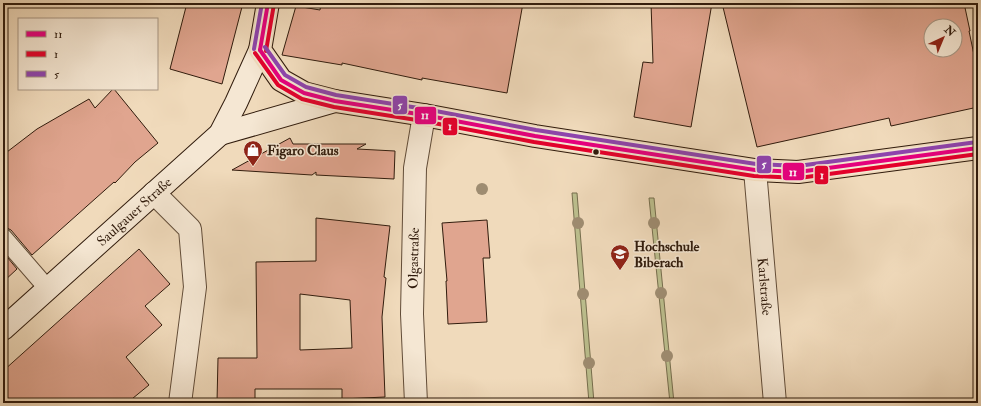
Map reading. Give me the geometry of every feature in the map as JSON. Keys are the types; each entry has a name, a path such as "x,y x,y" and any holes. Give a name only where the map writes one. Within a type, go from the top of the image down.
{"main road":[{"path":"268,3 260,50 281,80 304,93 336,101 424,115 535,136 756,170 798,172 978,148"}],"street":[{"path":"220,134 260,50"},
{"path":"220,134 336,101"},
{"name":"Olgastraße","path":"416,403 412,314 415,168 424,115"},
{"name":"Saulgauer Straße","path":"3,329 220,134"},
{"name":"Karlstraße","path":"756,170 775,403"},
{"path":"154,193 190,229 195,287 180,403"}],"lane":[{"path":"3,237 48,289"}],"green space":[{"path":"572,193 577,193 594,403 589,403"},
{"path":"649,198 654,198 674,403 670,403"}],"building":[{"path":"187,3 243,3 222,84 170,69"},
{"path":"321,3 523,3 507,93 422,78 422,80 342,63 342,65 282,55 296,6 320,10"},
{"path":"651,3 712,3 691,127 634,117 643,62 653,63"},
{"path":"722,3 964,3 978,74 978,107 891,126 889,118 757,147"},
{"path":"112,90 115,90 158,143 135,162 115,183 114,182 32,255 11,230 3,227 3,155 37,129 89,99 95,108"},
{"path":"290,138 293,144 366,144 357,149 395,151 394,179 316,175 316,172 312,175 232,170"},
{"path":"316,218 390,226 384,277 386,278 382,317 385,397 342,399 342,389 255,389 255,402 217,402 218,358 257,358 256,262 316,261","holes":["300,294 350,300 352,348 300,350"]},
{"path":"487,220 490,258 483,258 487,322 448,324 447,281 442,223"},
{"path":"139,249 170,284 145,306 162,325 126,357 149,385 127,403 3,403 3,371"},
{"path":"3,252 17,269 3,282"}],"transit line":[{"name":"5","path":"254,49 262,3"},
{"name":"11","path":"260,50 268,3"},
{"name":"1","path":"266,51 274,4"},
{"name":"5","path":"265,47 285,75 306,87 336,95 425,109 536,130 756,164 798,166 977,142"},
{"name":"11","path":"260,50 281,80 304,93 335,101 424,115 535,136 755,170 798,172 978,148"},
{"name":"1","path":"255,53 278,85 302,99 334,107 423,121 534,142 754,176 799,178 978,154"}],"place":[{"name":"Figaro Claus","path":"253,167"},
{"name":"Hochschule Biberach","path":"620,271"}]}
